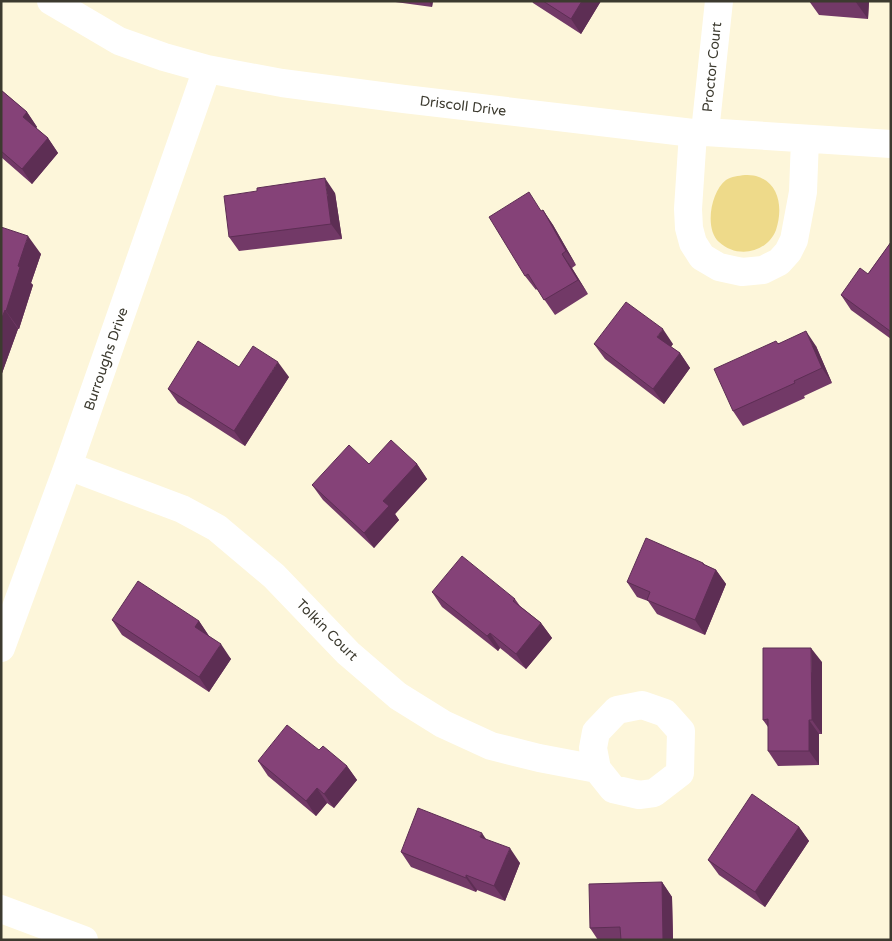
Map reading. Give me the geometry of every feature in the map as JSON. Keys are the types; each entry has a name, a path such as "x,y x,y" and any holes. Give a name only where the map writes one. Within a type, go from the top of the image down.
{"street":[{"name":"Driscoll Drive","path":"51,1 119,41 164,57 207,69 282,83 404,99 699,132 891,144"},
{"name":"Proctor Court","path":"699,132 719,1"},
{"name":"Burroughs Drive","path":"1,648 68,466 207,69"},
{"path":"699,132 688,209 689,228 693,243 702,257 719,267 742,272 763,270 779,262 788,252 794,240 803,192 805,138"},
{"name":"Tolkin Court","path":"68,466 182,509 217,528 274,576 348,653 398,696 443,724 491,746 539,758 597,769"},
{"path":"1,909 84,940"}],"shaded area":[{"path":"735,176 756,176 770,184 778,198 779,214 776,230 772,238 759,248 743,252 734,251 726,247 714,236 711,210 716,192 721,185 726,180"}],"building":[{"path":"543,1 582,1 571,19"},
{"path":"1,90 27,112 23,117 48,138 22,169 1,151"},
{"path":"325,178 331,224 229,237 224,196 257,191 257,188"},
{"path":"529,192 541,211 543,210 566,251 562,254 578,280 544,300 528,274 525,276 489,217"},
{"path":"1,227 28,236 6,311 1,320"},
{"path":"891,242 890,331 841,295 860,268 868,274"},
{"path":"626,302 663,329 657,337 680,353 653,389 594,344"},
{"path":"806,331 822,368 794,381 795,383 733,411 714,369 776,341 778,344"},
{"path":"198,341 239,367 253,346 278,362 234,431 168,389"},
{"path":"391,440 417,464 383,501 389,506 364,533 312,485 349,445 369,464"},
{"path":"646,538 716,570 695,620 647,600 650,592 627,582"},
{"path":"462,556 541,623 516,654 490,633 487,636 432,592"},
{"path":"138,581 199,621 195,627 221,644 199,677 112,620"},
{"path":"763,648 811,648 812,720 809,720 809,751 768,751 768,719 763,720"},
{"path":"287,725 319,750 323,746 347,766 324,794 317,788 306,801 258,761"},
{"path":"752,794 799,827 755,892 708,860"},
{"path":"418,808 482,833 480,837 510,848 494,886 466,875 466,878 401,852"},
{"path":"662,882 663,940 621,940 620,927 590,928 589,884"}]}
